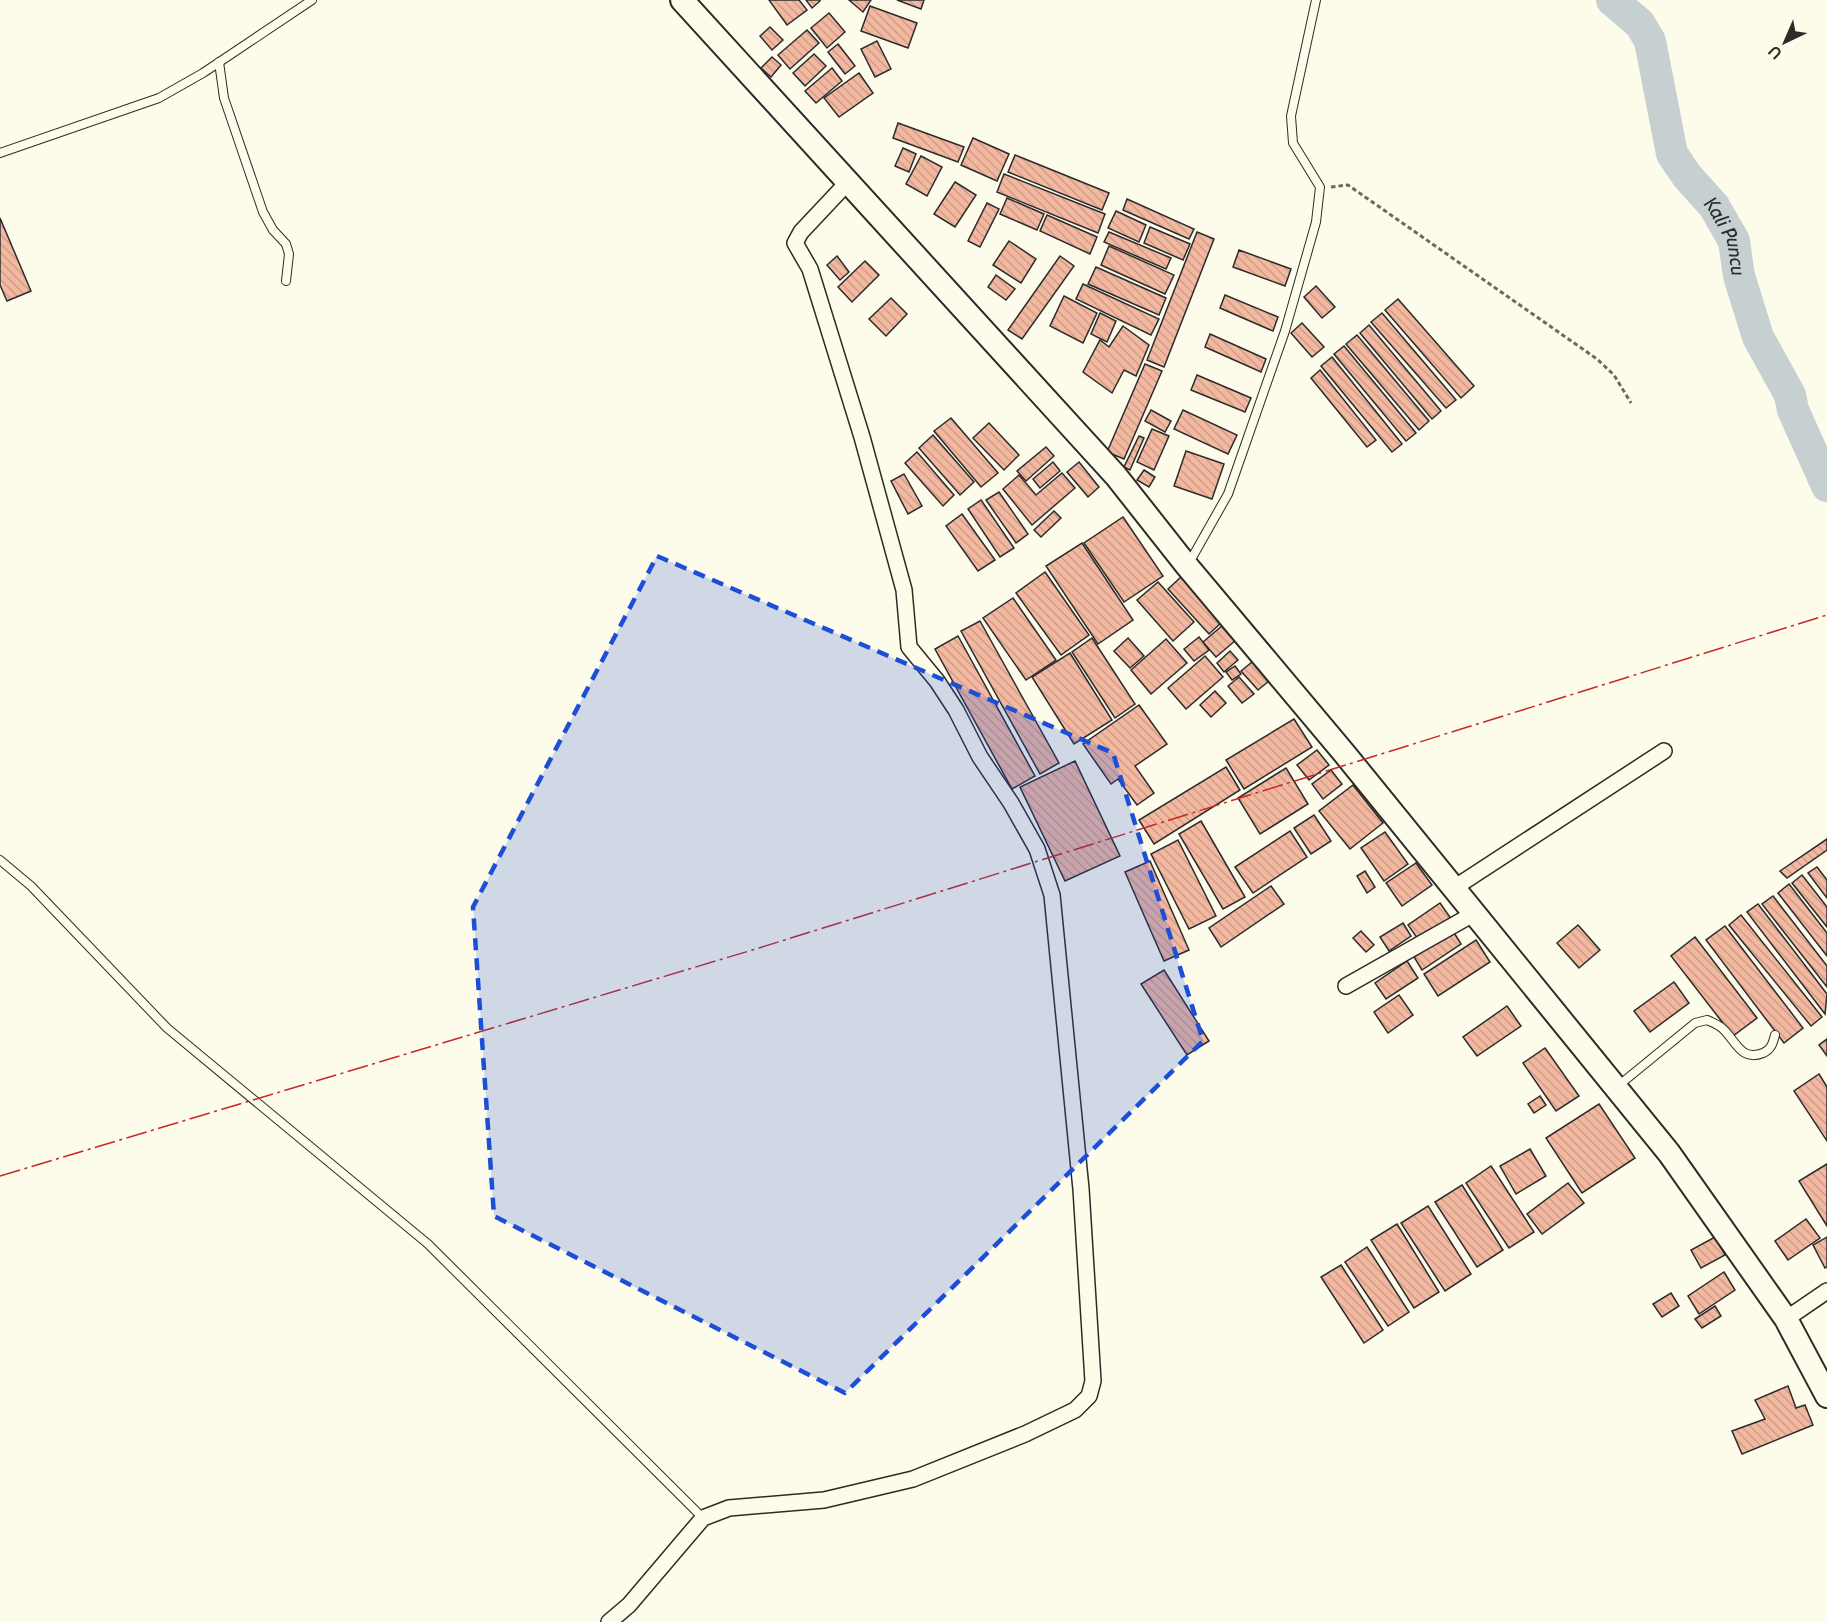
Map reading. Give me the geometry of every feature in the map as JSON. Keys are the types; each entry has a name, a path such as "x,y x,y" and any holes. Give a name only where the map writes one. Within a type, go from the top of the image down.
{"main road":[{"path":"682,0 1116,476 1187,566 1475,913 1676,1162 1786,1319 1827,1396"}],"street":[{"path":"609,1622 629,1605 703,1518 729,1508 824,1500 913,1479 1025,1434 1075,1410 1089,1396 1093,1381 1081,1190 1052,895 1037,849 1011,803 980,757 944,690 909,647 904,590 897,563 823,309 810,269 795,243 801,232 848,182"},
{"path":"1454,888 1664,751"},
{"path":"1346,986 1475,913"},
{"path":"1786,1319 1827,1291"}],"lane":[{"path":"0,153 159,98 219,62 312,0"},
{"path":"1187,566 1228,494 1285,331 1316,222 1320,187 1293,143 1291,116 1316,0"},
{"path":"219,62 224,99 263,212 273,231 286,244 289,254 286,281"},
{"path":"0,860 32,886 167,1028 428,1244 703,1518"},
{"path":"1617,1087 1695,1023 1707,1020 1722,1028 1746,1055 1752,1056 1765,1053 1773,1045 1775,1035"}],"path":[{"path":"1320,187 1348,185 1557,330 1614,375 1631,403"}],"highlighted area":[{"path":"657,556 1113,753 1203,1041 845,1393 494,1216 473,907"}],"building":[{"path":"769,0 799,0 807,10 787,25"},
{"path":"806,0 820,0 820,1 812,8"},
{"path":"849,0 871,0 863,12"},
{"path":"897,0 924,0 921,9"},
{"path":"870,6 917,23 908,48 861,31"},
{"path":"829,13 845,32 827,48 811,28"},
{"path":"770,27 783,40 772,50 760,36"},
{"path":"807,30 819,43 790,69 778,55"},
{"path":"877,41 891,69 875,77 861,49"},
{"path":"838,44 855,66 845,74 828,52"},
{"path":"814,54 826,66 805,86 793,73"},
{"path":"772,57 781,65 771,77 761,68"},
{"path":"832,68 842,81 816,103 805,91"},
{"path":"859,73 873,93 839,117 824,98"},
{"path":"898,123 964,147 958,162 893,138"},
{"path":"973,138 1009,154 997,181 961,165"},
{"path":"903,148 916,154 909,172 895,166"},
{"path":"1015,155 1109,193 1102,210 1008,172"},
{"path":"921,156 942,167 927,196 906,184"},
{"path":"1004,174 1105,214 1098,233 997,192"},
{"path":"955,182 976,195 955,227 934,214"},
{"path":"1007,198 1044,214 1037,230 1000,214"},
{"path":"1127,199 1194,229 1189,239 1123,210"},
{"path":"987,203 999,209 980,247 968,241"},
{"path":"1116,211 1146,225 1139,242 1108,228"},
{"path":"1047,215 1097,237 1090,254 1040,231"},
{"path":"0,218 31,291 7,301 0,285"},
{"path":"1150,227 1190,244 1183,260 1144,243"},
{"path":"1109,232 1171,258 1166,269 1104,242"},
{"path":"1197,232 1214,239 1164,367 1147,360"},
{"path":"1009,241 1036,259 1021,283 993,265"},
{"path":"1109,246 1174,275 1165,294 1101,265"},
{"path":"1239,250 1291,269 1285,286 1233,267"},
{"path":"837,256 849,272 840,280 827,265"},
{"path":"1060,256 1074,266 1022,339 1008,330"},
{"path":"865,261 879,275 852,302 838,287"},
{"path":"1096,267 1166,298 1159,315 1088,284"},
{"path":"996,275 1015,289 1006,300 988,287"},
{"path":"1083,284 1159,319 1151,335 1076,299"},
{"path":"1316,286 1335,307 1322,318 1304,297"},
{"path":"1225,295 1278,317 1273,331 1220,308"},
{"path":"1064,296 1097,313 1083,343 1050,326"},
{"path":"891,298 907,314 886,336 869,319"},
{"path":"1398,299 1474,386 1461,398 1385,310"},
{"path":"1100,313 1116,321 1107,342 1091,334"},
{"path":"1382,313 1456,400 1446,408 1371,322"},
{"path":"1302,323 1324,347 1312,357 1291,333"},
{"path":"1369,325 1441,411 1432,419 1360,333"},
{"path":"1123,326 1149,345 1136,376 1124,370 1112,393 1083,372 1100,340 1109,347"},
{"path":"1210,334 1266,359 1261,372 1205,347"},
{"path":"1357,335 1429,421 1419,430 1346,344"},
{"path":"1344,346 1416,433 1406,441 1334,354"},
{"path":"1332,357 1402,444 1392,452 1321,366"},
{"path":"1145,364 1162,371 1124,459 1107,452"},
{"path":"1320,370 1376,440 1367,447 1311,378"},
{"path":"1197,375 1251,398 1245,412 1191,390"},
{"path":"1151,410 1171,421 1165,432 1145,421"},
{"path":"1183,410 1237,435 1228,454 1174,429"},
{"path":"951,418 998,473 981,487 934,431"},
{"path":"989,423 1019,455 1004,470 973,438"},
{"path":"1152,429 1169,436 1154,470 1137,462"},
{"path":"933,435 974,482 960,495 919,448"},
{"path":"1139,436 1144,438 1130,470 1124,467"},
{"path":"1046,447 1054,456 1026,481 1017,471"},
{"path":"1186,451 1224,464 1212,499 1174,486"},
{"path":"917,452 954,495 943,506 905,463"},
{"path":"1053,462 1060,471 1040,488 1033,479"},
{"path":"1079,462 1099,487 1088,497 1067,472"},
{"path":"1144,470 1155,477 1149,487 1137,480"},
{"path":"1062,473 1075,488 1032,525 1003,489 1019,475 1036,495"},
{"path":"904,474 922,506 908,514 891,481"},
{"path":"999,492 1028,534 1016,543 986,500"},
{"path":"981,500 1014,548 1000,557 968,509"},
{"path":"1054,511 1061,518 1041,537 1034,530"},
{"path":"962,514 995,560 978,571 946,526"},
{"path":"1123,517 1163,576 1124,602 1084,543"},
{"path":"1082,543 1133,620 1098,644 1046,566"},
{"path":"1045,572 1089,635 1061,655 1016,593"},
{"path":"1181,577 1222,622 1209,634 1168,589"},
{"path":"1158,582 1194,622 1173,641 1137,600"},
{"path":"1013,598 1056,660 1026,680 983,618"},
{"path":"980,621 1059,763 1040,774 961,631"},
{"path":"1223,625 1236,640 1216,657 1203,642"},
{"path":"958,636 1035,776 1012,789 935,649"},
{"path":"1199,637 1209,650 1194,661 1184,649"},
{"path":"1092,638 1135,704 1115,718 1072,652"},
{"path":"1128,638 1144,656 1130,668 1114,651"},
{"path":"1166,639 1187,663 1151,694 1131,670"},
{"path":"1230,651 1238,660 1224,672 1217,663"},
{"path":"1070,653 1112,720 1074,744 1032,677"},
{"path":"1205,656 1223,677 1186,709 1168,688"},
{"path":"1252,662 1269,681 1258,690 1241,671"},
{"path":"1235,666 1241,674 1232,680 1226,672"},
{"path":"1239,677 1254,694 1242,703 1228,686"},
{"path":"1215,691 1226,703 1211,717 1200,705"},
{"path":"1139,705 1167,744 1135,766 1154,793 1137,805 1118,779 1111,784 1083,744"},
{"path":"1294,719 1312,747 1244,789 1226,760"},
{"path":"1317,750 1329,765 1309,780 1297,765"},
{"path":"1075,761 1120,856 1065,881 1020,787"},
{"path":"1226,767 1240,790 1154,844 1139,820"},
{"path":"1286,768 1308,804 1260,834 1238,798"},
{"path":"1331,770 1342,784 1323,799 1312,784"},
{"path":"1353,785 1383,823 1350,849 1319,811"},
{"path":"1314,815 1331,841 1311,854 1294,828"},
{"path":"1201,821 1245,897 1223,909 1179,834"},
{"path":"1290,831 1307,857 1253,893 1235,867"},
{"path":"1385,832 1408,864 1384,881 1361,848"},
{"path":"1827,839 1827,850 1787,878 1780,871"},
{"path":"1178,840 1216,916 1189,929 1151,854"},
{"path":"1150,861 1189,950 1164,961 1125,872"},
{"path":"1416,863 1432,885 1402,906 1386,883"},
{"path":"1817,867 1827,880 1827,898 1808,873"},
{"path":"1365,871 1375,887 1367,893 1357,876"},
{"path":"1802,875 1827,907 1827,927 1792,883"},
{"path":"1789,884 1827,933 1827,956 1778,893"},
{"path":"1271,886 1284,904 1221,947 1209,928"},
{"path":"1773,896 1827,966 1827,987 1762,904"},
{"path":"1440,903 1452,920 1420,942 1408,925"},
{"path":"1758,904 1827,994 1825,1014 1747,912"},
{"path":"1741,915 1822,1017 1811,1026 1729,925"},
{"path":"1403,923 1411,936 1389,951 1380,937"},
{"path":"1578,925 1600,950 1579,968 1557,943"},
{"path":"1725,926 1803,1028 1784,1043 1706,940"},
{"path":"1361,931 1374,945 1366,952 1353,938"},
{"path":"1453,931 1461,944 1422,970 1414,957"},
{"path":"1695,937 1757,1018 1733,1036 1671,956"},
{"path":"1476,940 1490,962 1438,996 1424,974"},
{"path":"1407,961 1418,978 1386,999 1375,983"},
{"path":"1164,970 1209,1041 1187,1055 1141,984"},
{"path":"1674,982 1689,1003 1650,1032 1634,1011"},
{"path":"1399,995 1413,1015 1388,1033 1374,1012"},
{"path":"1507,1006 1521,1026 1477,1056 1463,1037"},
{"path":"1827,1039 1827,1056 1819,1045"},
{"path":"1545,1048 1579,1096 1556,1111 1523,1063"},
{"path":"1819,1074 1827,1087 1827,1141 1794,1091"},
{"path":"1540,1096 1546,1105 1534,1113 1528,1104"},
{"path":"1599,1104 1635,1158 1582,1193 1546,1138"},
{"path":"1530,1149 1546,1176 1516,1194 1500,1166"},
{"path":"1827,1164 1827,1226 1799,1181"},
{"path":"1491,1166 1534,1232 1509,1248 1466,1183"},
{"path":"1568,1183 1584,1203 1542,1234 1527,1214"},
{"path":"1462,1185 1503,1250 1477,1267 1435,1202"},
{"path":"1428,1206 1471,1274 1445,1291 1401,1223"},
{"path":"1806,1219 1820,1238 1788,1260 1775,1241"},
{"path":"1397,1224 1439,1292 1414,1308 1371,1240"},
{"path":"1715,1237 1725,1255 1701,1268 1691,1250"},
{"path":"1827,1237 1827,1267 1825,1268 1813,1245"},
{"path":"1367,1247 1409,1312 1388,1326 1345,1262"},
{"path":"1341,1265 1383,1330 1364,1343 1321,1277"},
{"path":"1724,1272 1735,1290 1699,1314 1688,1296"},
{"path":"1671,1293 1679,1306 1662,1317 1653,1304"},
{"path":"1715,1306 1721,1316 1702,1328 1695,1319"},
{"path":"1788,1386 1796,1408 1805,1405 1813,1425 1742,1454 1732,1431 1765,1419 1755,1400"}],"waterway":[{"name":"Kali Puncu","path":"1612,0 1640,24 1650,41 1672,154 1687,176 1714,206 1734,241 1739,276 1758,337 1790,395 1793,410 1827,486"}],"power":[{"path":"0,1176 759,948 1827,615"}]}
